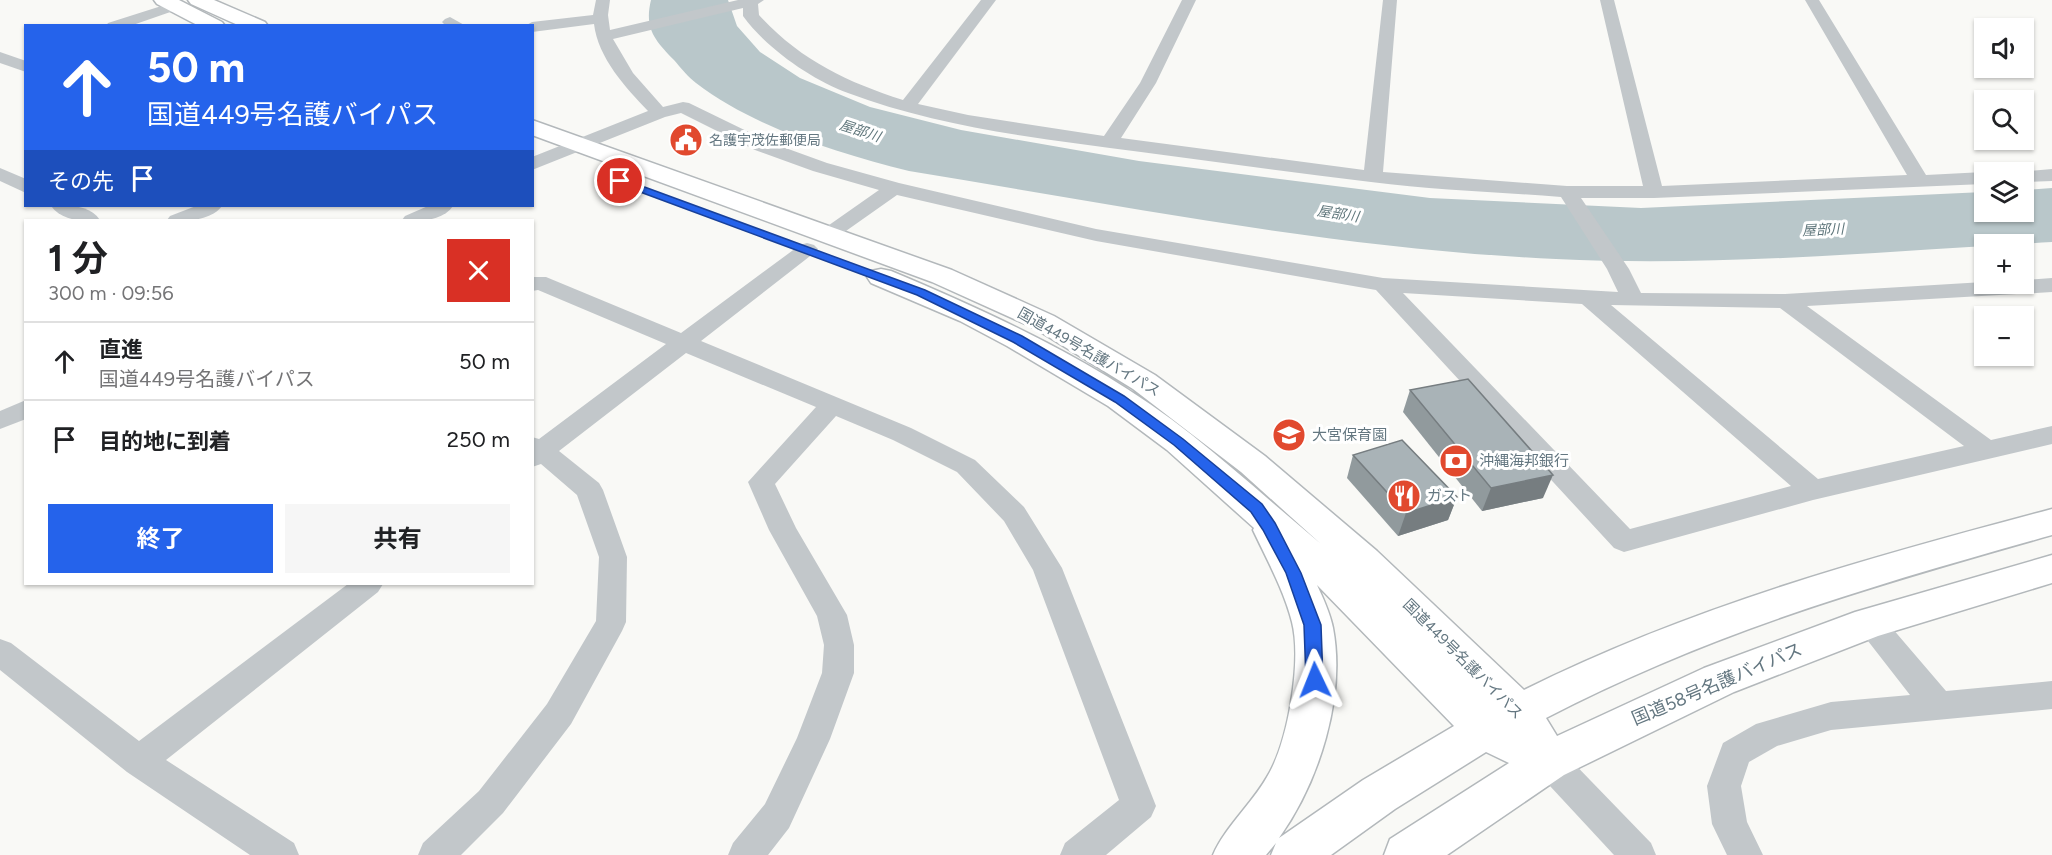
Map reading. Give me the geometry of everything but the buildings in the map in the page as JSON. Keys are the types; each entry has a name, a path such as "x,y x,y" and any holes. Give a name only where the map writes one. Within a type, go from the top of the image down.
{"highway":[{"path":"198,0 253,24"},
{"path":"169,3 211,24"},
{"name":"国道449号名護バイパス","path":"534,128 583,145 818,242 970,315 1069,368 1119,399 1170,436 1256,508 1549,761"},
{"name":"国道449号名護バイパス","path":"539,157 818,242 942,276 1044,322 1144,382 1199,422 1308,510 1364,561 1502,722"},
{"path":"1236,855 1257,834 1276,807 1297,762 1308,727 1315,680 1312,625 1293,573 1269,527 1256,508"},
{"path":"1293,855 1331,826 1502,722 1615,665 1736,616 1812,591 2052,522"},
{"name":"国道58号名護バイパス","path":"1407,855 1549,761 1719,680 1869,623 2052,569"}],"street":[{"path":"603,0 601,19 604,36 627,79 659,113"},
{"path":"907,107 989,0"},
{"path":"1109,142 1148,83 1189,0"},
{"path":"1373,177 1390,0"},
{"path":"1607,0 1654,192"},
{"path":"1812,0 1920,181"},
{"path":"118,24 169,3"},
{"path":"604,36 750,3 751,16 769,36 816,71 852,89 907,107 968,120 1109,142 1373,177 1570,195 1974,178"},
{"path":"534,27 601,19"},
{"path":"539,157 583,145 659,113 683,107 762,146 820,167 894,188 1096,235 1383,285 1633,300 1785,301 2052,285"},
{"path":"0,174 24,186"},
{"path":"2034,176 2052,175"},
{"path":"436,855 491,802 559,714 611,622 613,557 589,490 536,452 894,188"},
{"path":"1570,195 1618,269 1633,300"},
{"path":"64,207 88,219"},
{"path":"180,219 210,207"},
{"path":"414,219 441,207"},
{"path":"534,284 538,282 902,434 966,466 1014,514 1047,568 1139,806 1078,855"},
{"path":"1383,285 1624,541 1813,490 2052,435"},
{"path":"1589,298 1813,490"},
{"path":"1785,301 1987,450"},
{"path":"746,855 777,816 813,739 838,673 839,645 832,615 783,530 761,482 832,405"},
{"path":"0,421 24,409"},
{"path":"139,761 367,585"},
{"path":"1869,623 1937,705"},
{"path":"0,652 139,761 281,855"},
{"path":"1745,855 1730,824 1724,786 1735,753 1767,734 1832,716 2052,695"},
{"path":"1549,761 1638,855"}],"water":[{"name":"屋部川","path":"651,0 728,0 737,26 760,52 800,78 870,107 961,130 1139,161 1430,198 1641,208 1974,192 1974,222 2034,222 2034,189 2052,188 2052,242 2034,243 2034,234 1974,234 1974,247 1742,260 1556,259 1393,246 1150,212 909,171 798,137 744,113 719,99 690,78 657,40 650,26"}],"place":[{"name":"名護宇茂佐郵便局","path":"686,140"},
{"name":"大宮保育園","path":"1289,435"},
{"name":"沖縄海邦銀行","path":"1456,461"},
{"name":"ガスト","path":"1404,496"}],"route":[{"path":"620,181 807,249 921,293 970,315 1069,368 1119,399 1179,442 1256,508 1269,527 1293,573 1312,625 1315,680"}]}
